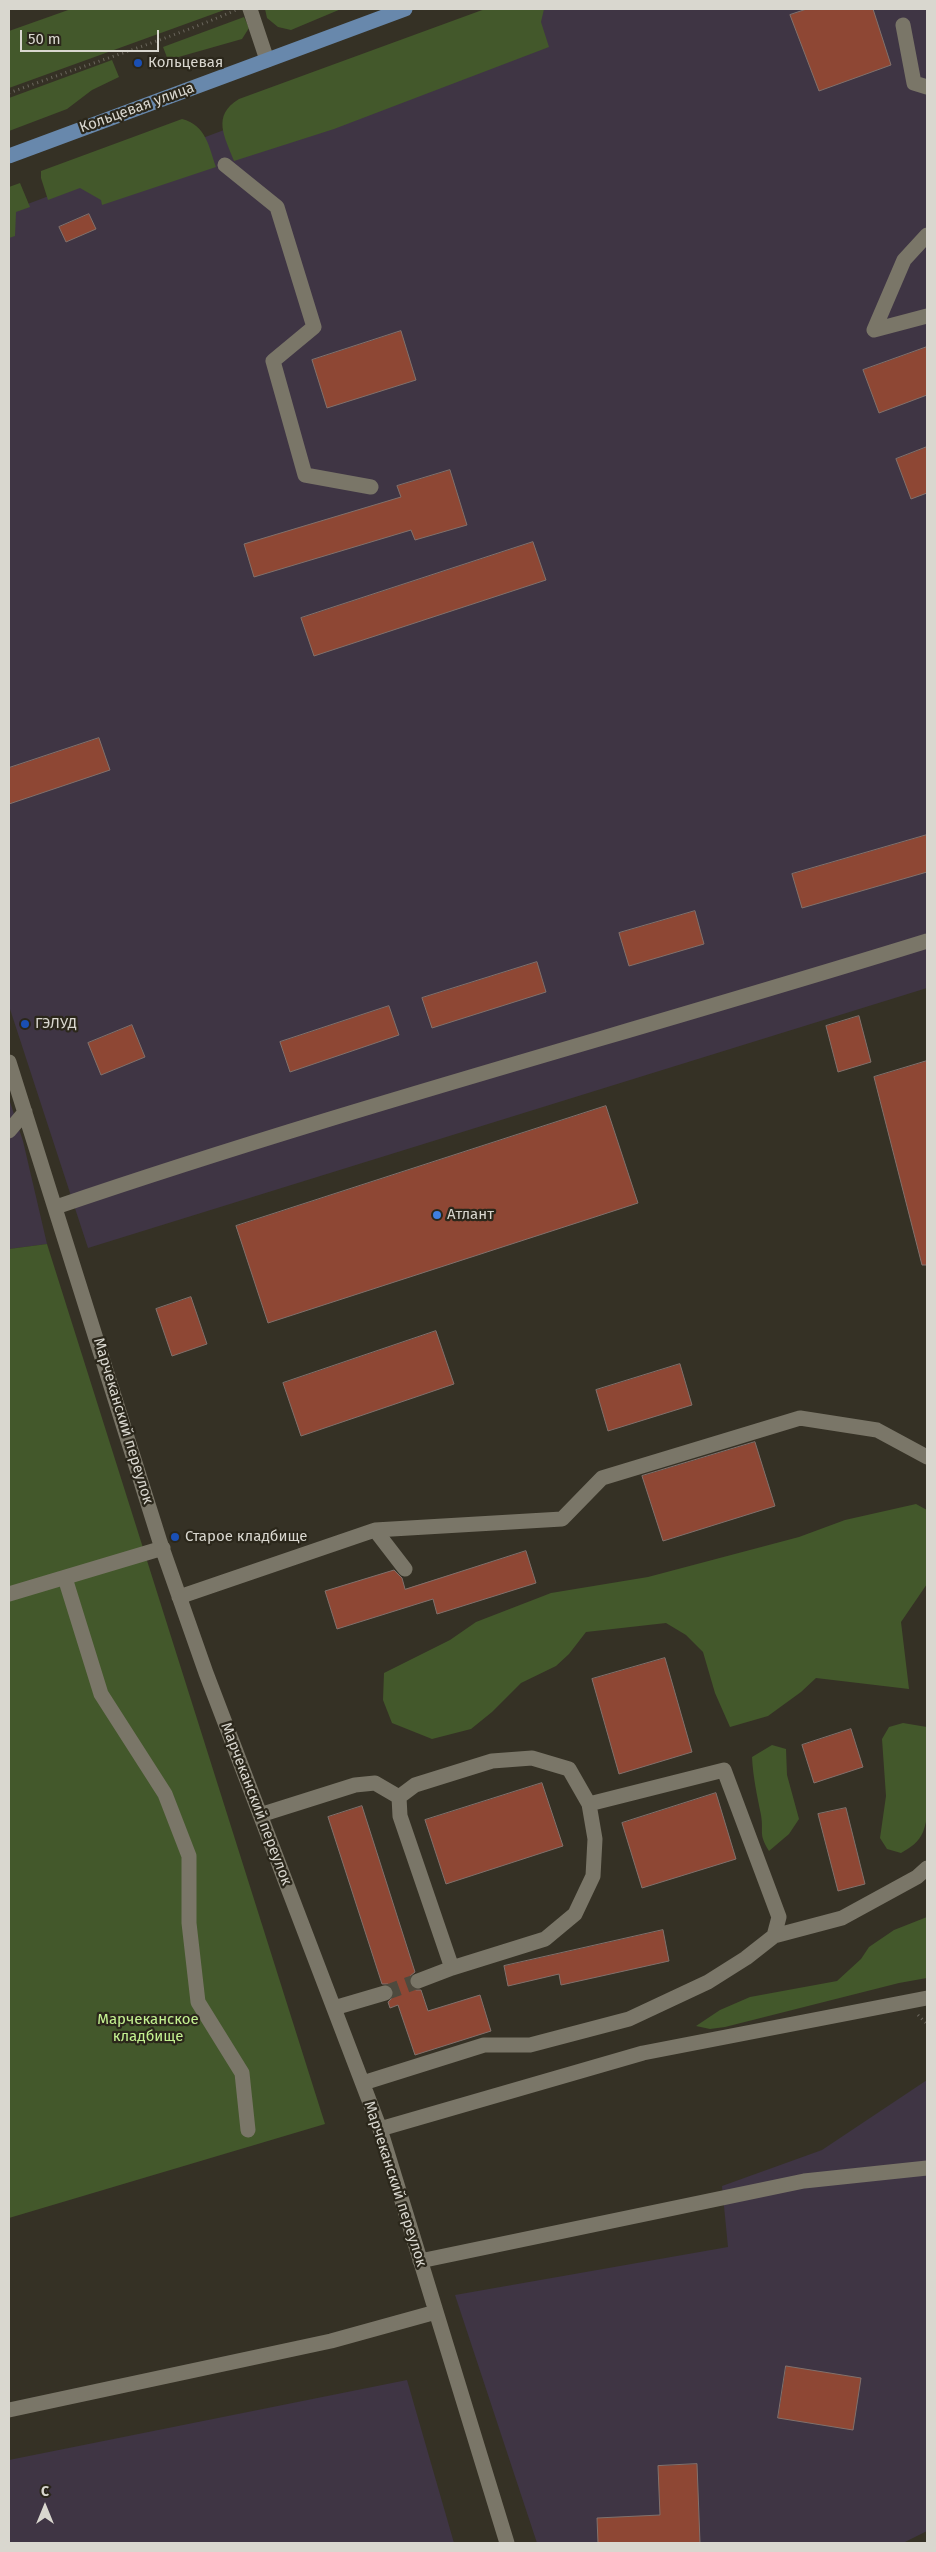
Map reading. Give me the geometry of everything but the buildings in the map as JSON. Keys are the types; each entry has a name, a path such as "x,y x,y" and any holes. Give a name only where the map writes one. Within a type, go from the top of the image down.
{"main road":[{"name":"Кольцевая улица","path":"9,156 405,9"}],"street":[{"path":"250,9 267,60"},
{"path":"903,25 914,83 927,87"},
{"path":"225,165 277,207 314,326 273,361 305,476 370,487"},
{"path":"927,235 904,260 874,330 927,316"},
{"path":"56,1207 175,1166 760,993 927,940"},
{"name":"Марчеканский переулок","path":"10,1071 56,1207 162,1548 260,1815 380,2129 507,2543"},
{"path":"9,1131 25,1112"},
{"path":"180,1597 375,1530 562,1519 602,1478 800,1418 878,1430 927,1457"},
{"path":"375,1530 405,1569"},
{"path":"9,1594 162,1548"},
{"path":"65,1578 101,1694 165,1794 188,1856 189,1922 198,2002 242,2073 248,2130"},
{"path":"399,1797 415,1785 492,1761 532,1758 568,1769 589,1804 595,1839 592,1876 575,1914 545,1939 452,1968 418,1981"},
{"path":"589,1804 724,1770 779,1917 774,1936"},
{"path":"260,1815 355,1785 375,1783 399,1797"},
{"path":"399,1797 400,1816 452,1968"},
{"path":"363,2083 484,2046 530,2046 629,2019 708,1982 746,1958 774,1936 842,1918 917,1877 927,1868"},
{"path":"334,2008 385,1993"},
{"path":"380,2129 643,2053 927,1998"},
{"path":"420,2262 804,2181 927,2168"},
{"path":"9,2410 331,2341 436,2312"}],"path":[{"path":"9,93 115,54 176,35 239,9"}],"shaded area":[{"path":"545,9 927,9 927,988 88,1248 9,1006 9,211"},
{"path":"9,1099 23,1141 47,1244 9,1249"},
{"path":"927,2080 927,2531 903,2543 537,2543 455,2295 728,2247 722,2186 822,2150"},
{"path":"407,2380 454,2543 9,2543 9,2460"}],"green space":[{"path":"71,9 227,9 9,88 9,31"},
{"path":"265,9 341,9 291,30 278,27 267,18"},
{"path":"485,9 544,9 541,22 549,47 334,129 234,161 224,135 223,120 225,112 239,99"},
{"path":"244,17 249,28 242,39 168,60 163,47"},
{"path":"112,60 119,77 92,90 67,109 9,131 9,98"},
{"path":"182,119 196,126 201,132 216,167 102,205 101,200 80,188 48,200 41,178 41,171"},
{"path":"20,183 30,207 16,212 15,236 9,238 9,187"},
{"name":"Марчеканское кладбище","path":"47,1244 325,2124 9,2218 9,1249"},
{"path":"916,1504 927,1510 927,1584 901,1622 909,1689 816,1678 801,1692 768,1716 730,1727 715,1693 703,1652 686,1635 666,1623 586,1632 569,1654 556,1666 521,1683 492,1712 471,1729 432,1739 392,1723 383,1700 384,1673 450,1640 476,1622 551,1593 648,1577 799,1537 845,1520"},
{"path":"903,1723 927,1727 929,1796 923,1832 914,1844 901,1853 887,1849 880,1838 886,1796 882,1739 889,1727"},
{"path":"772,1745 786,1749 787,1775 799,1819 789,1834 769,1851 762,1836 761,1815 752,1757"},
{"path":"927,1917 927,1978 899,1983 725,2027 710,2029 696,2026 720,2010 750,1997 837,1981 861,1959 869,1947 894,1930"}],"tunnel":[{"path":"385,1993 418,1981"}],"place":[{"name":"Кольцевая","path":"138,63"},
{"name":"ГЭЛУД","path":"25,1024"},
{"name":"Атлант","path":"437,1215"},
{"name":"Старое кладбище","path":"175,1537"}]}
